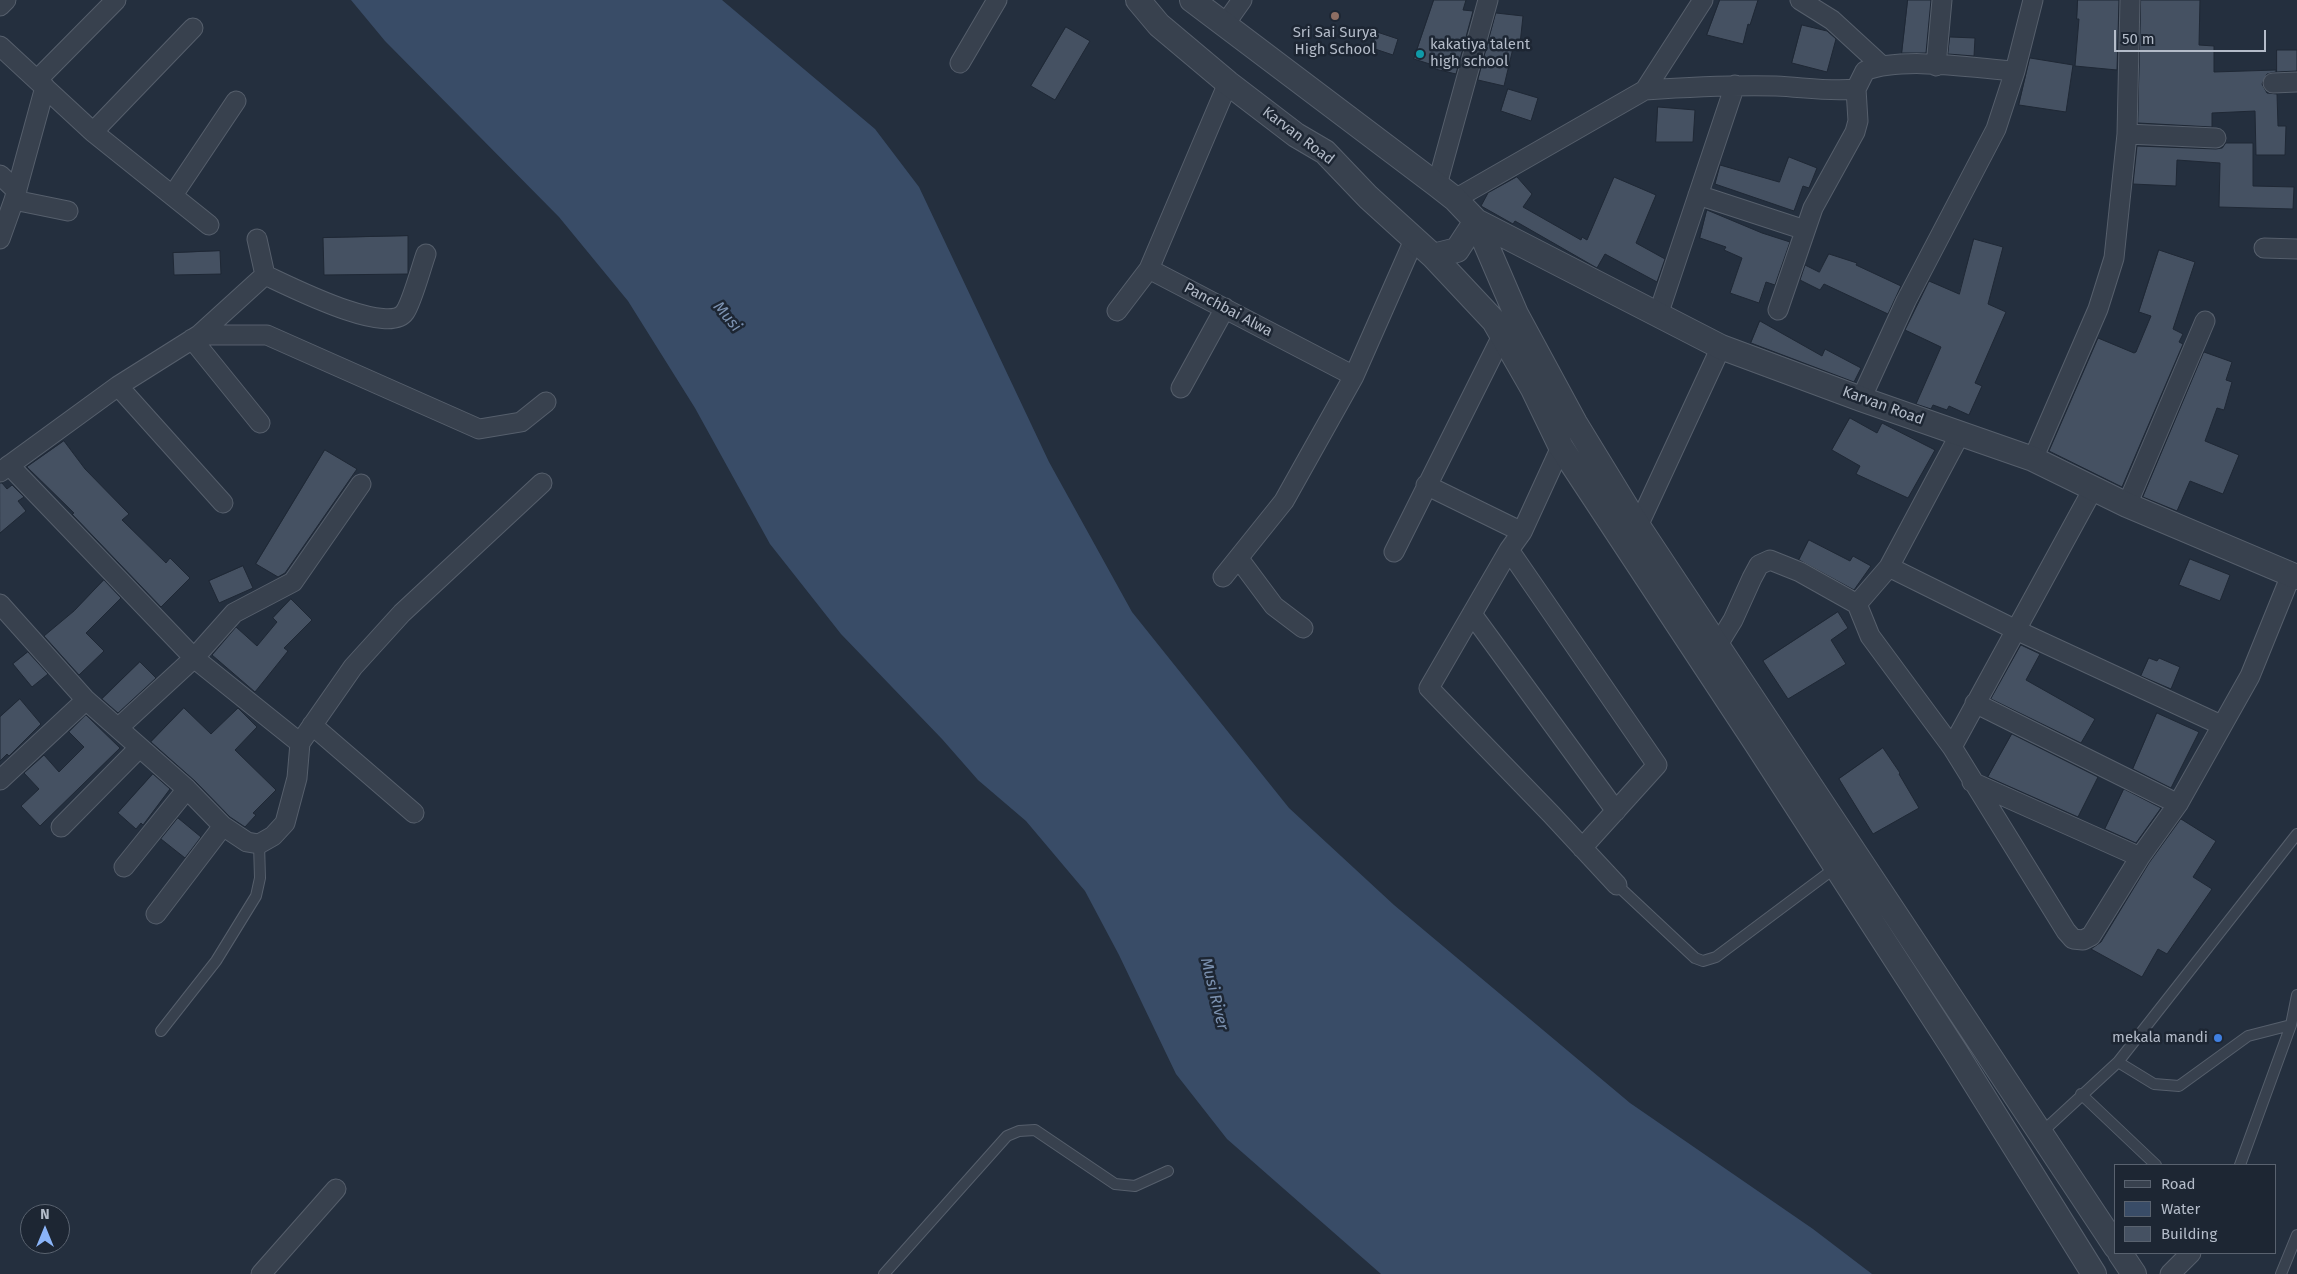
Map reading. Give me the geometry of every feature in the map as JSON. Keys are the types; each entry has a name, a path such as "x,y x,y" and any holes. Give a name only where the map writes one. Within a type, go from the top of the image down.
{"street":[{"path":"0,6 6,0"},
{"path":"0,239 16,196 41,83 116,0"},
{"path":"960,62 997,0"},
{"name":"Karvan Road","path":"1138,0 1159,24 1228,83 1296,135 1325,152 1368,197 1433,256 1494,322 1533,389 1561,447 1756,743 1955,1052 2094,1274"},
{"name":"Karvan Road","path":"1192,0 1385,148 1446,192 1476,221 1721,347 1861,399 2033,459 2127,505 2294,576"},
{"path":"1225,24 1242,0"},
{"path":"1446,192 1488,0"},
{"path":"1645,90 1703,0"},
{"path":"1800,0 1832,20 1880,65"},
{"path":"1936,66 1942,0"},
{"path":"1861,399 1906,301 1996,130 2016,71 2033,0"},
{"path":"2033,459 2098,309 2114,258 2127,134 2130,0"},
{"path":"93,132 193,28"},
{"path":"0,46 93,132 209,225"},
{"path":"1778,310 1813,208 1855,132 1858,121 1856,89 1865,71 1880,65 1907,64 2016,71"},
{"path":"2272,83 2297,82"},
{"path":"1117,311 1150,269 1228,83"},
{"path":"1446,192 1645,90 1735,85 1807,87 1837,92 1856,89"},
{"path":"1658,315 1735,85"},
{"path":"173,195 236,100"},
{"path":"2127,134 2216,138"},
{"path":"0,175 16,196 68,212"},
{"path":"1698,195 1805,230"},
{"path":"1433,256 1457,250 1476,221"},
{"path":"1476,221 1516,314 1575,423 1638,526 2114,1243"},
{"path":"257,239 265,275"},
{"path":"1223,577 1284,501 1354,376 1414,240"},
{"path":"2264,248 2297,249"},
{"path":"265,275 325,303 377,318 395,320 405,313 426,254"},
{"name":"Panchbai Alwa","path":"1150,269 1354,376"},
{"path":"265,275 195,337 118,386 5,468 194,658 300,743"},
{"path":"1181,388 1225,308"},
{"path":"2127,505 2205,321"},
{"path":"195,337 267,335 479,429 521,422 546,402"},
{"path":"1394,552 1502,336"},
{"path":"195,337 260,423"},
{"path":"1638,526 1721,347"},
{"path":"118,386 223,503"},
{"path":"1857,604 1889,567 1960,434"},
{"path":"1561,447 1522,532 1509,550 1429,688 1617,885"},
{"path":"0,604 86,700 187,789 223,826 247,842 259,844 273,836 285,823 297,778 300,743 352,667 402,613 542,482"},
{"path":"118,728 194,658 234,613 293,582 361,484"},
{"path":"1426,485 1522,532"},
{"path":"1952,747 2093,489"},
{"path":"1509,550 1657,765 1582,848"},
{"path":"1239,558 1274,606 1304,628"},
{"path":"1718,646 1733,620 1759,565 1770,560 1800,572 1857,604 1870,636 1952,747 2066,931 2073,939 2083,940 2091,936 2140,857 2178,804 2250,676 2294,576"},
{"path":"1889,567 2016,630 2221,725"},
{"path":"1472,614 1616,811"},
{"path":"0,780 86,700"},
{"path":"1975,704 2178,804"},
{"path":"312,725 414,813"},
{"path":"61,826 139,748"},
{"path":"1972,782 2140,857"},
{"path":"124,866 187,789"},
{"path":"156,914 223,826"},
{"path":"261,1274 336,1189"},
{"path":"2121,1254 2134,1274"},
{"path":"2170,1274 2190,1254"}],"lane":[{"path":"2040,1134 2081,1094 2118,1062 2297,834"},
{"path":"161,1031 216,961 256,896 260,878 259,844"},
{"path":"1617,885 1695,958 1703,961 1716,957 1745,937 1835,868"},
{"path":"2240,1164 2293,1022 2297,995"},
{"path":"2118,1062 2154,1084 2179,1086 2248,1036 2293,1022"},
{"path":"2081,1094 2155,1164"},
{"path":"884,1274 1007,1136 1019,1131 1035,1130 1115,1184 1135,1186 1168,1170"},
{"path":"2281,1274 2297,1235"}],"water":[{"path":"351,0 722,0 875,129 919,187 1049,462 1132,612 1289,808 1394,905 1630,1103 1813,1229 1872,1274 1381,1274 1227,1139 1176,1074 1119,955 1085,891 1026,821 978,780 942,739 841,634 770,544 695,408 628,301 559,217 385,41"}],"building":[{"path":"1434,0 1466,0 1463,10 1473,11 1456,74 1435,69 1436,66 1414,59"},
{"path":"1720,0 1758,0 1750,25 1748,24 1743,44 1707,35"},
{"path":"1908,0 1931,0 1926,53 1902,53"},
{"path":"2078,0 2119,0 2117,70 2075,66 2079,19 2077,19"},
{"path":"2141,0 2200,0 2199,45 2214,46 2214,72 2276,70 2276,72 2267,74 2262,84 2267,93 2277,94 2278,126 2286,126 2285,155 2256,155 2255,111 2212,113 2212,127 2138,123"},
{"path":"1496,13 1523,16 1520,44 1514,44 1504,86 1478,80"},
{"path":"1802,25 1827,31 1836,39 1827,72 1792,63"},
{"path":"1066,27 1090,41 1055,100 1031,86"},
{"path":"1377,32 1398,39 1393,55 1372,48"},
{"path":"1950,37 1975,38 1974,56 1948,54"},
{"path":"2277,50 2297,50 2297,71 2277,72"},
{"path":"2030,58 2073,65 2066,112 2019,105"},
{"path":"1508,89 1538,98 1531,121 1501,111"},
{"path":"1658,107 1695,110 1693,142 1656,142"},
{"path":"2226,143 2253,143 2253,186 2294,187 2293,209 2219,207 2220,163 2177,160 2176,186 2133,184 2137,146 2216,149 2222,148"},
{"path":"1789,157 1817,168 1809,188 1803,186 1794,211 1715,184 1720,165 1779,182"},
{"path":"1517,177 1532,194 1523,207 1581,240 1582,237 1587,240 1614,177 1656,195 1636,243 1665,259 1657,282 1605,254 1597,268 1515,221 1513,224 1481,206 1488,193"},
{"path":"1707,210 1762,233 1790,242 1775,285 1766,282 1759,303 1730,293 1742,258 1724,250 1726,247 1700,238"},
{"path":"408,236 408,274 324,275 323,238"},
{"path":"1974,239 2003,247 1988,304 2006,312 1975,383 1982,386 1969,415 1949,406 1947,410 1933,405 1931,409 1916,404 1941,347 1905,330 1929,281 1959,294"},
{"path":"2159,250 2195,262 2173,329 2183,334 2179,342 2183,344 2122,487 2049,451 2098,338 2134,353 2136,352 2151,316 2139,312"},
{"path":"220,251 221,274 174,275 173,253"},
{"path":"1829,254 1857,263 1856,265 1901,286 1888,314 1824,284 1820,290 1800,280 1805,265 1819,272"},
{"path":"1760,321 1822,356 1825,349 1861,368 1854,382 1751,343"},
{"path":"2204,352 2232,362 2226,380 2232,382 2224,410 2217,408 2205,441 2239,455 2223,494 2190,481 2177,511 2143,497"},
{"path":"1850,418 1877,433 1882,423 1935,450 1908,498 1856,474 1860,466 1832,450"},
{"path":"64,441 85,469 129,514 122,520 166,563 170,558 190,578 161,607 72,514 74,513 27,467"},
{"path":"325,450 357,469 285,573 278,577 256,564"},
{"path":"0,483 7,489 12,485 24,497 18,501 26,511 0,533"},
{"path":"1809,540 1850,561 1853,556 1871,566 1854,590 1799,560"},
{"path":"2190,559 2230,575 2220,601 2179,585"},
{"path":"243,566 253,588 219,603 209,581"},
{"path":"104,580 121,598 86,633 104,651 79,675 44,636 74,611"},
{"path":"291,599 312,620 284,648 288,651 255,692 212,655 236,627 257,646 277,622 273,618"},
{"path":"1838,612 1848,628 1831,640 1846,664 1788,699 1763,661"},
{"path":"2021,645 2040,654 2026,680 2095,719 2081,743 1991,699"},
{"path":"28,652 48,674 32,687 13,664"},
{"path":"2149,658 2157,661 2159,658 2180,667 2171,689 2141,676"},
{"path":"140,662 156,678 118,713 102,699"},
{"path":"20,699 41,724 9,756 7,754 0,761 0,717"},
{"path":"184,708 211,734 238,708 257,727 235,750 276,790 253,813 256,815 245,827 230,817 195,781 151,742"},
{"path":"2157,713 2199,732 2171,788 2133,769"},
{"path":"86,715 120,748 40,826 21,806 39,789 24,773 44,755 59,772 84,747 69,732"},
{"path":"2012,734 2098,777 2078,817 1988,777"},
{"path":"1883,748 1900,773 1919,808 1873,834 1839,779"},
{"path":"153,774 170,789 143,825 141,823 136,829 118,813"},
{"path":"2124,789 2161,808 2136,843 2105,829"},
{"path":"178,818 201,837 185,858 161,839"},
{"path":"2181,819 2216,841 2193,877 2212,889 2167,954 2158,949 2142,977 2091,949 2101,942 2149,863"}],"place":[{"name":"Sri Sai Surya High School","path":"1335,16"},
{"name":"kakatiya talent high school","path":"1420,54"},
{"name":"mekala mandi","path":"2218,1038"}],"water label":[{"name":"Musi","path":"727,317"},
{"name":"Musi River","path":"1214,994"}]}
